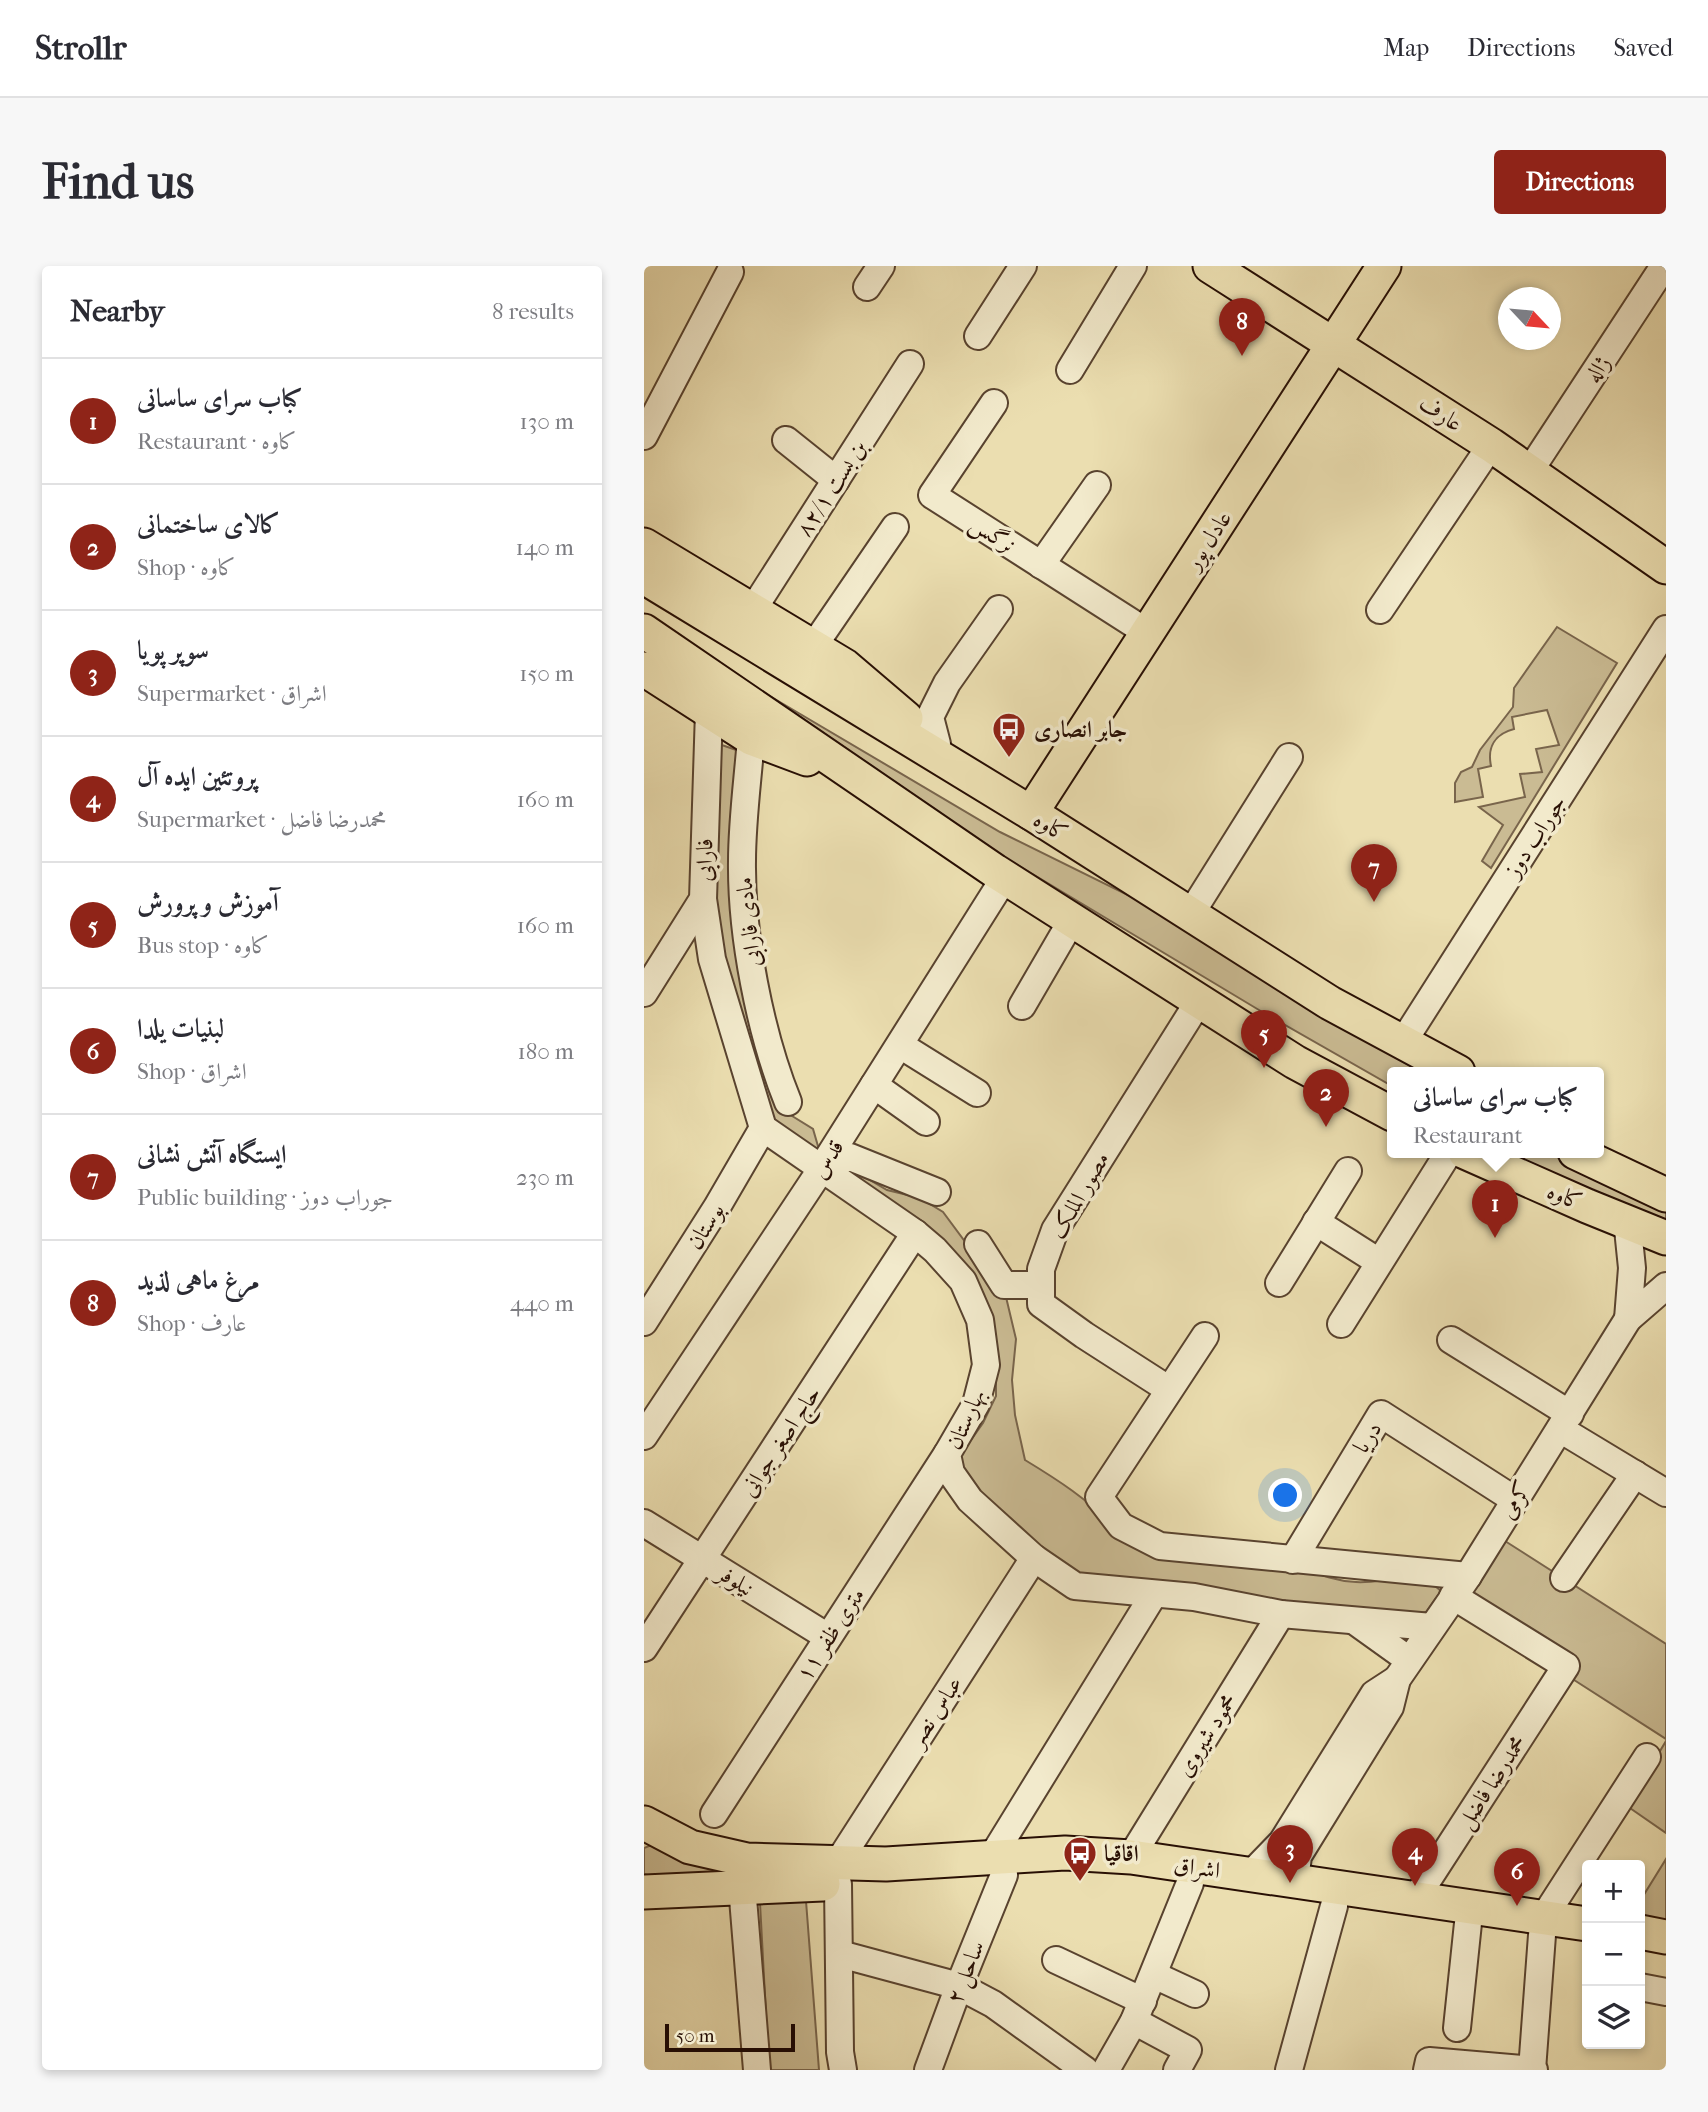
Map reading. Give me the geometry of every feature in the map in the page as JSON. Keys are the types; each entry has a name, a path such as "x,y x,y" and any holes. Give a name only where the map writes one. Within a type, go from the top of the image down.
{"main road":[{"name":"عادل پور","path":"1031,813 1384,266"},
{"name":"عارف","path":"1218,268 1491,445 1666,567"},
{"path":"644,545 845,666 988,787"},
{"name":"کاوه","path":"644,577 1031,813 1330,1003 1449,1067"},
{"path":"644,631 1005,877 1296,1062 1387,1111"},
{"path":"644,669 751,738 859,778"},
{"path":"1604,1149 1650,1178 1666,1195"},
{"name":"کاوه","path":"1479,1158 1666,1238"},
{"path":"1592,1158 1650,1178"},
{"path":"1587,1206 1666,1251"},
{"name":"اشراق","path":"646,1827 690,1847 747,1860 837,1874"},
{"name":"اشراق","path":"998,1866 1065,1853 1131,1857 1416,1898 1543,1926 1582,1940"},
{"name":"اشراق","path":"644,1892 742,1886 837,1874 886,1864 998,1866 1083,1876 1190,1883 1334,1906 1468,1923 1543,1926 1582,1924"},
{"path":"1645,1933 1666,1937"},
{"path":"1645,1951 1666,1954"}],"street":[{"path":"978,336 1023,266"},
{"path":"1070,370 1133,266"},
{"name":"ژاله","path":"1530,472 1664,266"},
{"path":"644,436 730,272"},
{"name":"بن بست ۸۲/۱","path":"752,611 910,364"},
{"name":"نرگس","path":"994,403 932,495 1147,633"},
{"path":"786,440 836,480"},
{"path":"1380,610 1491,445"},
{"path":"1041,565 1097,485"},
{"path":"813,647 895,527"},
{"path":"937,744 930,717 947,682 999,609"},
{"name":"جوراب دوز","path":"1403,1042 1666,629"},
{"name":"فارابی","path":"644,993 703,900 709,711"},
{"name":"مادی فارابی","path":"751,738 742,861 745,921 750,963 776,1073 788,1102"},
{"path":"1191,915 1289,757"},
{"name":"قدس","path":"644,1436 822,1167 1005,877"},
{"path":"703,900 712,959 763,1128"},
{"path":"1022,1006 1072,920"},
{"name":"مصور الملک","path":"1041,1285 1041,1269 1055,1230 1199,1001"},
{"path":"900,1045 977,1093"},
{"path":"874,1085 926,1122"},
{"name":"بهارستان","path":"763,1128 822,1167 859,1197 915,1233 935,1250 963,1282 980,1320 986,1365 976,1404 947,1454 951,1473 970,1500 1034,1558 1075,1586 1194,1597 1281,1614 1432,1627"},
{"name":"بوستان","path":"644,1322 763,1128"},
{"path":"822,1167 850,1157 937,1192"},
{"path":"1341,1324 1444,1158"},
{"path":"1279,1283 1348,1171"},
{"path":"1316,1222 1379,1262"},
{"name":"کرمی","path":"1628,1230 1632,1269 1628,1319"},
{"name":"حاج اصغر جوانی","path":"644,1648 915,1233"},
{"path":"978,1244 1004,1285 1041,1285 1041,1304 1168,1389"},
{"name":"کرمی","path":"1295,1881 1298,1856 1390,1707 1403,1669 1460,1586 1628,1319 1666,1286"},
{"path":"1205,1336 1099,1497 1121,1525 1160,1546 1293,1560 1460,1586"},
{"path":"1451,1340 1635,1474 1666,1493"},
{"name":"دریا","path":"1293,1560 1381,1414 1515,1500"},
{"name":"۱۱ متری ظفر","path":"714,1814 947,1454"},
{"path":"1564,1578 1635,1474"},
{"name":"نیلوفر","path":"644,1523 828,1637"},
{"name":"عباس نصر","path":"837,1874 1034,1558"},
{"name":"محمدرضا فاضل","path":"1416,1898 1566,1666 1460,1586"},
{"path":"998,1866 1154,1594"},
{"name":"محمود شیروی","path":"1131,1857 1281,1614"},
{"path":"1354,1621 1403,1669"},
{"name":"کرمی","path":"1251,1874 1282,1842 1374,1693 1403,1669"},
{"path":"1428,2066 1533,2070 1543,1926 1647,1757"},
{"name":"ساحل ۲","path":"928,2070 998,1866"},
{"path":"837,1874 840,2052 843,2070"},
{"path":"1107,2070 1139,2011 1190,1883"},
{"path":"742,1886 757,2070"},
{"path":"1289,2070 1334,1906"},
{"path":"1457,2028 1468,1923"},
{"path":"840,1954 959,1986 993,2004 1085,2070"},
{"path":"1056,1960 1139,2011 1188,2050 1177,2070"},
{"path":"1154,1976 1195,1994"},
{"path":"1645,1988 1666,1992"}],"shaded area":[{"path":"1557,627 1617,663 1491,868 1482,861 1503,825 1479,807 1525,797 1520,774 1542,772 1536,749 1559,745 1547,710 1512,717 1514,729 1502,734 1494,742 1490,753 1491,766 1478,769 1483,797 1455,802 1455,783 1461,772 1472,767 1480,750 1513,707 1514,688"},
{"path":"768,695 1000,832 1138,900 1323,1016 1412,1067 1387,1067 1387,1083 1264,1013 1004,857"},
{"path":"716,743 742,752 734,859 784,1111 813,1129 820,1153 766,1125 709,899"},
{"path":"1520,1158 1566,1158 1666,1206 1666,1223"},
{"path":"841,1163 887,1190 920,1198 943,1212 1006,1297 1016,1339 1012,1380 1015,1415 1025,1460 1073,1491 1115,1528 1303,1568 1342,1580 1422,1580 1441,1591 1426,1612 1410,1616 1363,1614 1205,1589 1178,1582 1074,1574 997,1513 960,1469 959,1457 983,1423 996,1396 996,1353 988,1309 849,1182"},
{"path":"1505,1541 1666,1644 1666,1739 1571,1678 1467,1596"},
{"path":"1666,1741 1666,1833 1627,1806"},
{"path":"654,1844 774,1870 657,1878 644,1874 644,1848"},
{"path":"1666,1859 1666,1924 1645,1922 1645,1893"},
{"path":"806,1901 819,2070 769,2070 760,1903"}],"place":[{"name":"مرغ ماهی لذید","path":"1242,356"},
{"name":"جابر انصاری","path":"1009,759"},
{"name":"ایستگاه آتش نشانی","path":"1374,902"},
{"name":"آموزش و پرورش","path":"1264,1068"},
{"name":"کالای ساختمانی","path":"1326,1127"},
{"name":"کباب سرای ساسانی","path":"1495,1238"},
{"name":"اقاقیا","path":"1080,1883"},
{"name":"سوپر پویا","path":"1290,1883"},
{"name":"پروتئین ایده آل","path":"1415,1886"},
{"name":"لبنیات یلدا","path":"1517,1906"}]}
